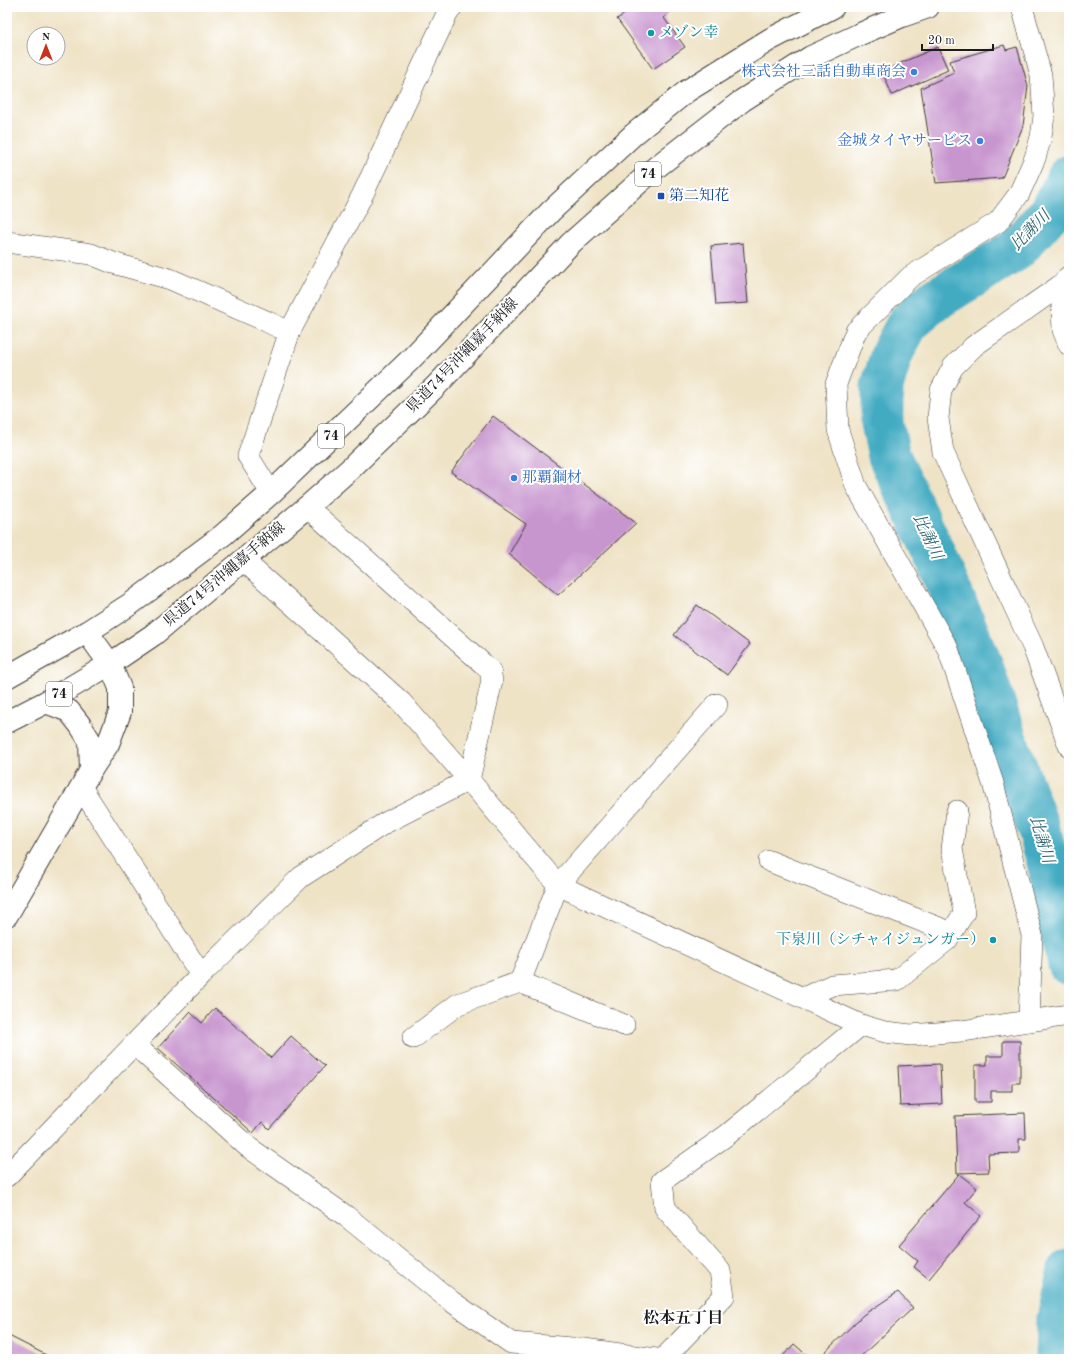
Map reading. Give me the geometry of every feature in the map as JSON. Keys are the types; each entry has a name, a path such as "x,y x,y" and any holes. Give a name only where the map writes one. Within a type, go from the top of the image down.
{"main road":[{"name":"74","path":"7,677 87,632 132,603 217,540 271,493 410,360 551,211 634,134 687,91 769,40 833,7"},
{"name":"県道74号沖縄嘉手納線","path":"7,722 46,702 110,664 153,635 307,507 350,469 436,386 570,244 654,169 743,100 811,57 858,35 900,12 928,7"},
{"path":"7,915 86,778 108,744 120,712 120,688 110,664 87,632"},
{"path":"46,702 69,711 90,741 86,778"}],"street":[{"path":"271,493 248,456 290,331 362,196 446,16 452,7"},
{"path":"1022,7 1041,75 1044,116 1041,137 1035,158 1019,194 998,222 910,278 856,331 836,384 838,430 856,486 948,649 994,783 1032,935 1036,1020"},
{"path":"7,242 91,254 113,263 170,279 290,331"},
{"path":"1065,280 1063,330 1069,345"},
{"path":"1065,280 974,346 953,367 941,390 938,418 943,452 1033,647 1069,746"},
{"path":"7,1176 201,975 301,877 385,823 469,780 492,681 490,670 307,507"},
{"path":"243,560 400,702 469,780 558,885 861,1025 885,1032 911,1035 962,1031 1069,1015"},
{"path":"520,982 558,885 717,704"},
{"path":"86,778 201,975"},
{"path":"802,998 832,985 897,980 947,940 964,913 952,849 957,811"},
{"path":"769,861 952,932"},
{"path":"413,1038 458,1004 520,982 624,1024"},
{"path":"663,1359 724,1296 720,1272 666,1208 662,1181 727,1135 861,1025"},
{"path":"135,1045 248,1147 346,1216 451,1301 511,1343 584,1349 656,1359"}],"building":[{"name":"メゾン幸","path":"635,7 668,7 670,10 664,18 685,47 653,69 617,19"},
{"path":"1004,45 1006,50 1017,47 1028,86 1023,126 1002,178 936,183 921,88 954,73 950,61"},
{"path":"938,47 948,70 892,95 882,71"},
{"path":"743,243 748,303 716,305 711,246"},
{"path":"493,416 636,523 558,595 509,554 526,524 451,472"},
{"path":"697,605 750,644 727,675 674,635"},
{"path":"215,1008 271,1058 291,1036 325,1066 269,1129 262,1122 253,1133 158,1048 190,1012 202,1023"},
{"path":"1003,1041 1020,1041 1020,1083 1012,1083 1012,1091 991,1091 991,1102 975,1102 975,1065 987,1065 987,1056 1003,1056"},
{"path":"940,1064 942,1104 900,1106 898,1066"},
{"path":"1025,1113 1026,1139 1019,1139 1019,1153 988,1154 989,1172 957,1173 955,1116"},
{"path":"959,1174 977,1188 965,1202 981,1216 929,1279 914,1267 918,1261 899,1245"},
{"path":"898,1292 913,1308 858,1359 818,1359 863,1315"},
{"path":"7,1335 54,1359 7,1359"},
{"path":"794,1344 811,1359 780,1359"}],"waterway":[{"name":"比謝川","path":"1069,176 1051,211 1016,250 933,301 908,323 892,353 882,387 882,423 889,456 934,552 982,666 1006,740 1039,830 1050,870 1059,924 1069,964"},
{"name":"比謝川","path":"1057,1359 1058,1319 1069,1270"}],"place":[{"name":"メゾン幸","path":"651,33"},
{"name":"株式会社三話自動車商会","path":"914,72"},
{"name":"金城タイヤサービス","path":"980,141"},
{"name":"第二知花","path":"661,196"},
{"name":"那覇鋼材","path":"514,478"},
{"name":"下泉川（シチャイジュンガー）","path":"993,940"}],"district":[{"name":"松本五丁目","path":"683,1319"}]}
